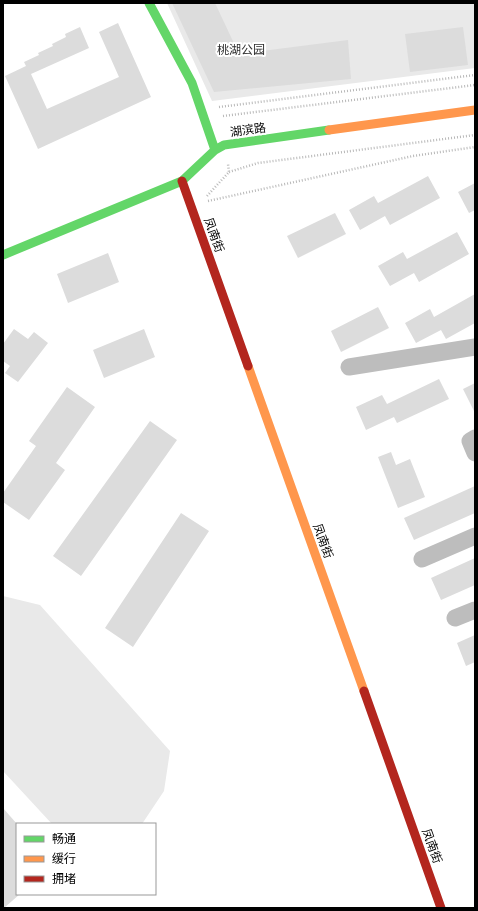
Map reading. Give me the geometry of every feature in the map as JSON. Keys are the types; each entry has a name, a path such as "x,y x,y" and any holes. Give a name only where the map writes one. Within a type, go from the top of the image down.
{"street":[{"path":"149,3 192,83 215,150"},
{"name":"湖滨路","path":"3,255 182,181 215,150 224,145 475,110"},
{"name":"凤南街","path":"182,181 441,908"},
{"path":"349,367 475,347"},
{"path":"475,438 470,441 475,453"},
{"path":"422,559 475,536"},
{"path":"455,618 475,610"}],"path":[{"path":"217,112 216,107 475,75"},
{"path":"218,117 475,85"},
{"path":"205,198 229,172 258,163 475,135"},
{"path":"224,145 229,172"},
{"path":"201,203 413,156 475,147"}],"green space":[{"name":"桃湖公园","path":"167,3 475,3 475,68 212,101"},
{"path":"3,596 40,605 170,751 164,791 143,823 51,823 3,771"}],"building":[{"path":"172,3 215,3 239,54 348,40 351,79 214,92"},
{"path":"118,23 151,97 38,149 5,76 26,66 24,62 53,46 52,44 66,37 65,34 80,27 89,48 31,74 47,109 119,77 99,32"},
{"path":"463,27 468,65 410,72 405,34"},
{"path":"428,176 440,198 390,225 385,216 360,230 349,210 374,196 378,203"},
{"path":"475,183 475,210 469,213 458,192"},
{"path":"335,213 346,234 298,258 287,236"},
{"path":"457,232 469,254 419,282 414,273 390,286 378,266 403,252 407,259"},
{"path":"108,253 119,282 68,303 57,274"},
{"path":"475,294 475,323 446,339 441,330 416,343 405,323 430,309 434,317"},
{"path":"378,307 389,328 341,352 331,331"},
{"path":"14,329 28,339 34,332 48,343 18,382 5,373 10,366 3,361 3,344"},
{"path":"144,329 155,357 104,378 93,350"},
{"path":"439,379 449,399 397,423 394,417 366,430 356,407 382,395 387,404"},
{"path":"475,383 475,410 474,411 463,389"},
{"path":"67,387 95,407 56,463 65,470 29,520 3,502 3,493 36,446 29,441"},
{"path":"150,421 177,440 81,576 53,556"},
{"path":"391,452 396,465 410,459 425,497 398,508 378,457"},
{"path":"475,486 475,513 414,540 404,518"},
{"path":"181,513 209,531 133,647 105,628"},
{"path":"475,558 475,585 441,600 431,578"},
{"path":"475,635 475,662 466,666 457,643"},
{"path":"3,808 16,823 16,895 19,895 4,908"}],"traffic: fast":[{"path":"149,3 192,83 215,150"},
{"path":"3,255 182,181 215,150 224,145 329,130"}],"traffic: slow":[{"path":"329,130 475,110"},
{"path":"248,366 364,691"}],"traffic: jam":[{"path":"182,181 248,366"},
{"path":"364,691 441,908"}]}
